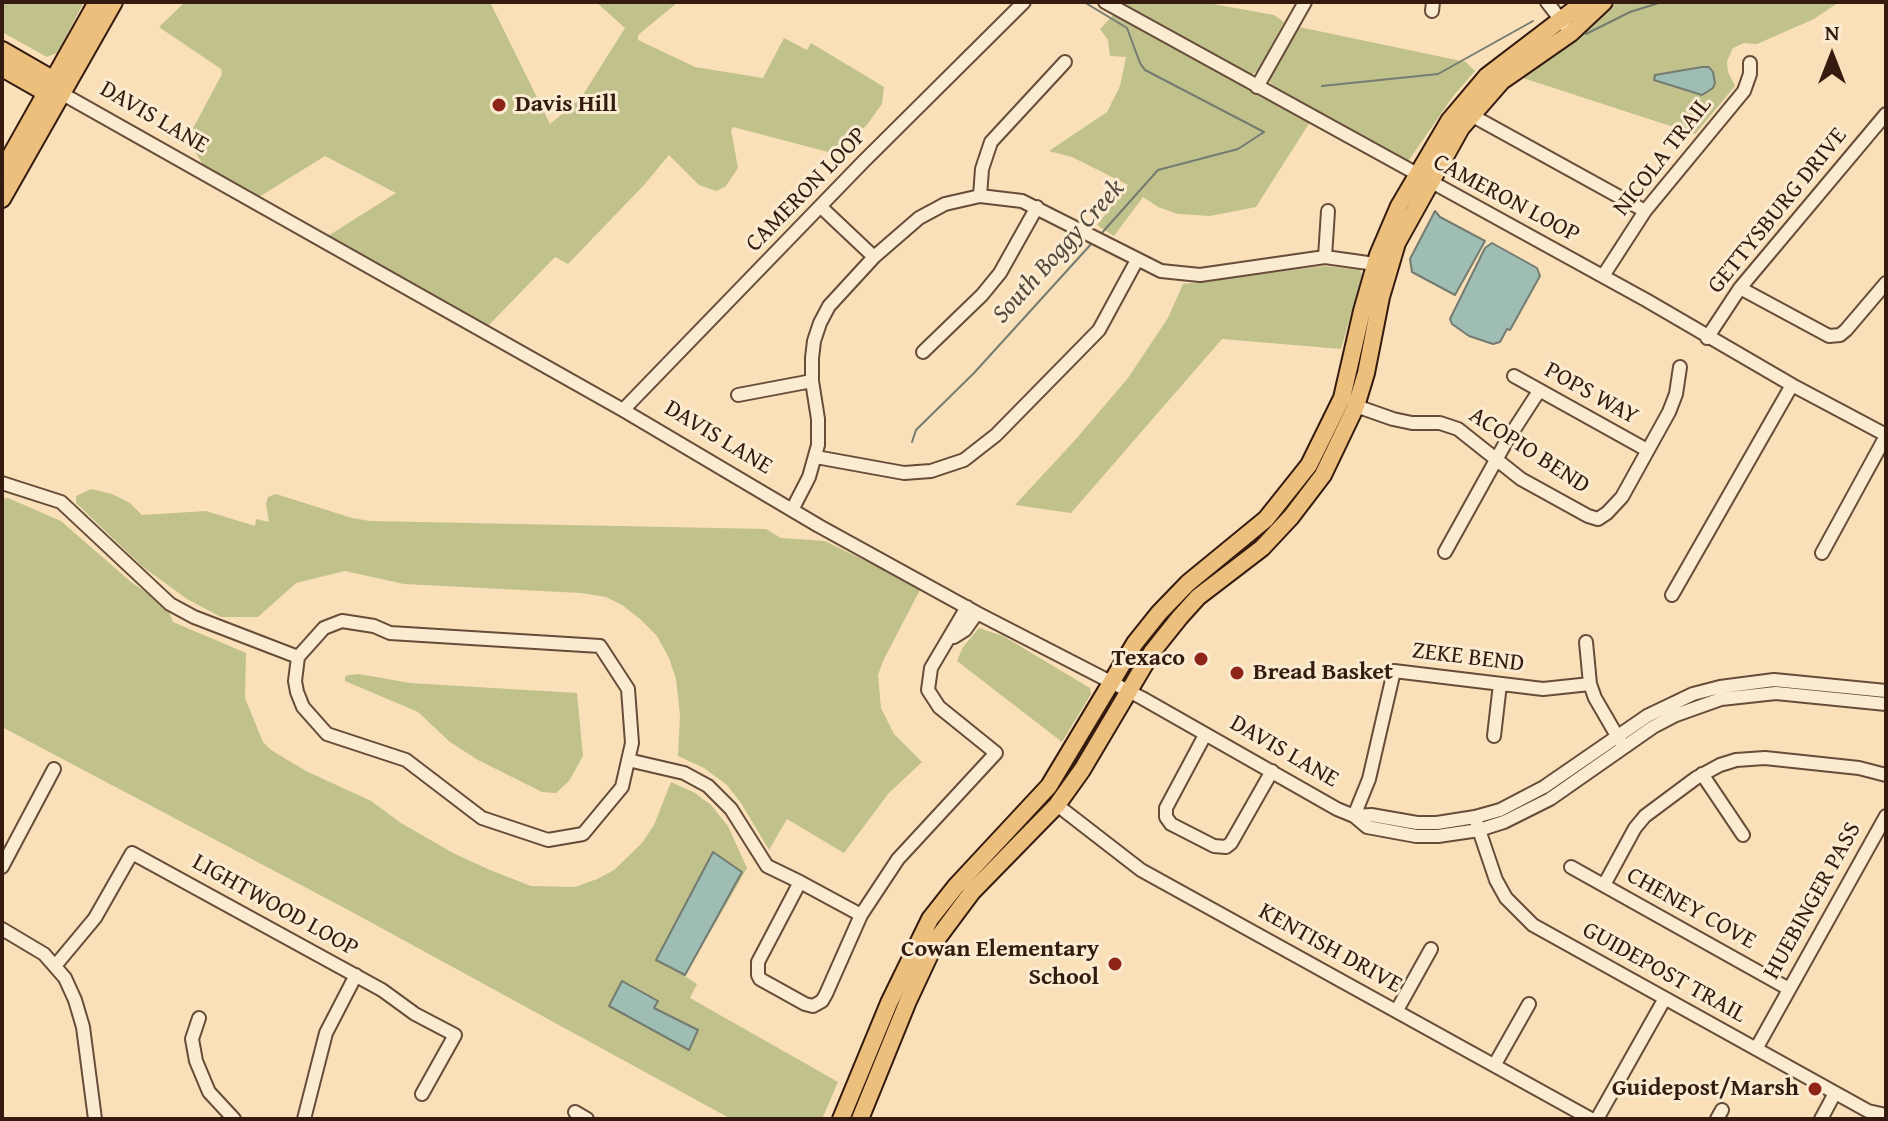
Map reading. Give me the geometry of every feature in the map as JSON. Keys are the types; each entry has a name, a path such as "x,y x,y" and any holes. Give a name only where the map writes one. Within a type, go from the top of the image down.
{"main road":[{"path":"2,199 97,2"},
{"path":"2,171 114,2"},
{"path":"841,1119 889,1003 925,930 950,893 1049,786 1135,643 1159,613 1188,583 1266,519 1309,465 1348,404 1359,352 1357,335 1375,264 1390,225 1471,115 1502,81 1566,27 1584,2"},
{"path":"860,1119 937,939 972,892 1057,805 1082,770 1152,652 1180,617 1198,597 1262,548 1291,517 1329,465 1388,268 1449,121 1487,76 1604,2"},
{"name":"DAVIS LANE","path":"2,50 54,89"},
{"name":"DAVIS LANE","path":"2,68 54,89"},
{"path":"982,859 1005,859"},
{"path":"908,1001 903,990 925,930"}],"street":[{"name":"CAMERON LOOP","path":"623,410 1024,2"},
{"name":"CAMERON LOOP","path":"1105,2 1886,436"},
{"path":"1257,87 1305,2"},
{"path":"1547,2 1566,27"},
{"path":"980,196 982,169 991,142 1065,62"},
{"name":"NICOLA TRAIL","path":"1603,276 1645,211 1744,91 1750,63"},
{"name":"DAVIS LANE","path":"54,89 623,410 792,510 1354,816 1371,815 1417,823 1504,822 1538,805 1676,715 1721,699 1749,694 1800,694 1886,704"},
{"name":"GETTYSBURG DRIVE","path":"1707,338 1740,288 1886,114"},
{"path":"1471,115 1645,211"},
{"path":"792,510 816,457 818,419 812,381 814,341 824,314 874,257 919,218 945,204 980,196 1006,198 1037,207 1161,271 1200,275 1325,257 1375,264"},
{"path":"821,207 874,257"},
{"path":"923,352 982,295 1000,273 1037,207"},
{"path":"1325,257 1328,211"},
{"path":"816,457 904,473 931,471 964,460 996,435 1099,330 1137,260"},
{"path":"1740,288 1829,336 1840,335 1846,330 1886,283"},
{"name":"ACOPIO BEND","path":"1348,404 1408,422 1449,425 1468,435 1521,479 1598,519 1622,497 1674,402 1680,367"},
{"name":"POPS WAY","path":"1514,376 1647,450"},
{"path":"738,395 812,381"},
{"path":"1672,595 1792,385"},
{"path":"1445,552 1539,391"},
{"path":"1822,553 1886,436"},
{"path":"2,483 61,502 170,604 194,617 298,657"},
{"path":"800,882 757,969 760,979 813,1006 822,1001 861,915 898,859 996,753 953,720 929,694 927,683 931,668 948,640 965,630 972,610"},
{"path":"342,621 374,626 390,633 600,646 628,689 632,743 622,787 583,834 548,840 482,818 406,760 327,734 303,707 297,692 298,657 324,628 342,621"},
{"path":"1586,642 1590,684 1601,711 1625,747"},
{"name":"ZEKE BEND","path":"1354,816 1369,779 1394,671 1560,689 1590,684"},
{"name":"DAVIS LANE","path":"1477,824 1522,800 1617,735 1669,704 1720,687 1748,682 1800,682 1886,691"},
{"path":"1494,736 1500,684"},
{"path":"1205,735 1166,808 1166,817 1171,824 1214,846 1226,847 1272,771"},
{"path":"1604,885 1635,828 1645,816 1702,774 1736,760 1765,758 1859,768 1886,775"},
{"path":"628,760 684,773 708,786 731,809 764,863 861,915"},
{"path":"2,867 54,769"},
{"path":"1702,774 1743,835"},
{"name":"KENTISH DRIVE","path":"1057,805 1141,870 1594,1119"},
{"name":"HUEBINGER PASS","path":"1756,1049 1886,816"},
{"name":"GUIDEPOST TRAIL","path":"1477,824 1496,880 1506,898 1533,925 1868,1111 1886,1115"},
{"name":"LIGHTWOOD LOOP","path":"55,966 95,918 132,853 356,975 415,1014 455,1035 422,1094"},
{"name":"CHENEY COVE","path":"1571,867 1789,989"},
{"path":"2,929 26,942 65,978 81,1013 95,1119"},
{"path":"1397,1010 1431,949"},
{"path":"304,1119 326,1033 356,975"},
{"path":"1594,1119 1664,1000"},
{"path":"1495,1064 1529,1004"},
{"path":"199,1018 192,1039 199,1069 217,1104 234,1119"},
{"path":"1821,1119 1835,1093"},
{"path":"575,1112 587,1119"}],"green space":[{"path":"2,2 84,2 57,53 47,57 2,32"},
{"path":"185,2 490,2 550,124 581,98 625,28 596,2 678,2 638,35 638,40 695,67 763,78 784,38 807,50 811,43 884,87 882,104 866,126 828,152 733,127 738,168 725,187 716,191 699,185 669,155 568,264 555,257 487,327 328,236 396,193 325,156 259,197 204,166 189,143 191,132 222,74 221,69 159,27"},
{"path":"1118,2 1213,4 1274,15 1284,22 1253,74 1246,73"},
{"path":"1618,2 1839,2 1814,19 1757,44 1744,43 1733,48 1727,61 1728,72 1735,86 1695,134 1523,78"},
{"path":"1115,13 1310,122 1256,207 1210,216 1178,214 1158,207 1143,197 1114,236 1097,225 1128,185 1072,157 1049,151 1107,112 1120,86 1126,57 1110,56 1108,40 1100,29"},
{"path":"1299,27 1466,62 1475,71 1454,95 1409,160 1389,153 1276,90 1270,82 1272,72"},
{"path":"1324,266 1360,270 1362,275 1341,349 1222,339 1071,513 1015,505 1128,378 1168,318 1183,284"},
{"path":"91,489 130,503 142,515 206,511 255,526 256,519 269,522 266,504 268,497 276,494 370,521 766,529 781,538 825,541 921,588 878,675 881,708 894,734 922,762 888,794 844,853 787,819 769,850 727,785 704,768 678,756 680,715 676,679 669,658 657,636 622,605 606,597 581,593 404,584 345,571 296,583 258,617 221,617 187,599 143,567 76,503 76,496"},
{"path":"8,498 61,521 131,582 167,607 173,622 246,653 245,698 263,742 271,750 306,771 371,801 401,823 490,870 531,886 575,887 614,870 642,843 654,825 671,782 695,793 711,805 728,826 747,868 685,976 697,984 690,998 838,1082 822,1119 731,1119 352,912 2,727 2,499"},
{"path":"979,628 1003,636 1090,688 1091,694 1062,742 957,661 963,647"},
{"path":"348,675 410,683 577,693 583,756 569,781 556,793 542,792 478,760 450,742 418,712 345,681"}],"water":[{"path":"1709,67 1715,83 1702,95 1654,80 1655,75"},
{"path":"1435,211 1440,217 1485,241 1455,295 1412,272 1410,259"},
{"path":"1492,243 1537,268 1540,276 1510,330 1507,329 1500,342 1493,344 1469,336 1450,319 1485,248"},
{"path":"713,852 742,872 685,975 656,960"},
{"path":"622,981 658,1001 654,1008 698,1030 689,1050 609,1006"}],"waterway":[{"path":"1084,2 1127,28 1145,70 1264,132 1238,149 1158,170 1100,235"},
{"name":"South Boggy Creek","path":"1586,34 1630,12 1662,2"},
{"name":"South Boggy Creek","path":"1322,86 1438,74 1533,21"},
{"name":"South Boggy Creek","path":"912,442 916,430 974,373 1093,242"}],"place":[{"name":"Davis Hill","path":"499,105"},
{"name":"Texaco","path":"1201,659"},
{"name":"Bread Basket","path":"1237,673"},
{"name":"Cowan Elementary School","path":"1115,964"},
{"name":"Guidepost/Marsh","path":"1815,1089"}]}
